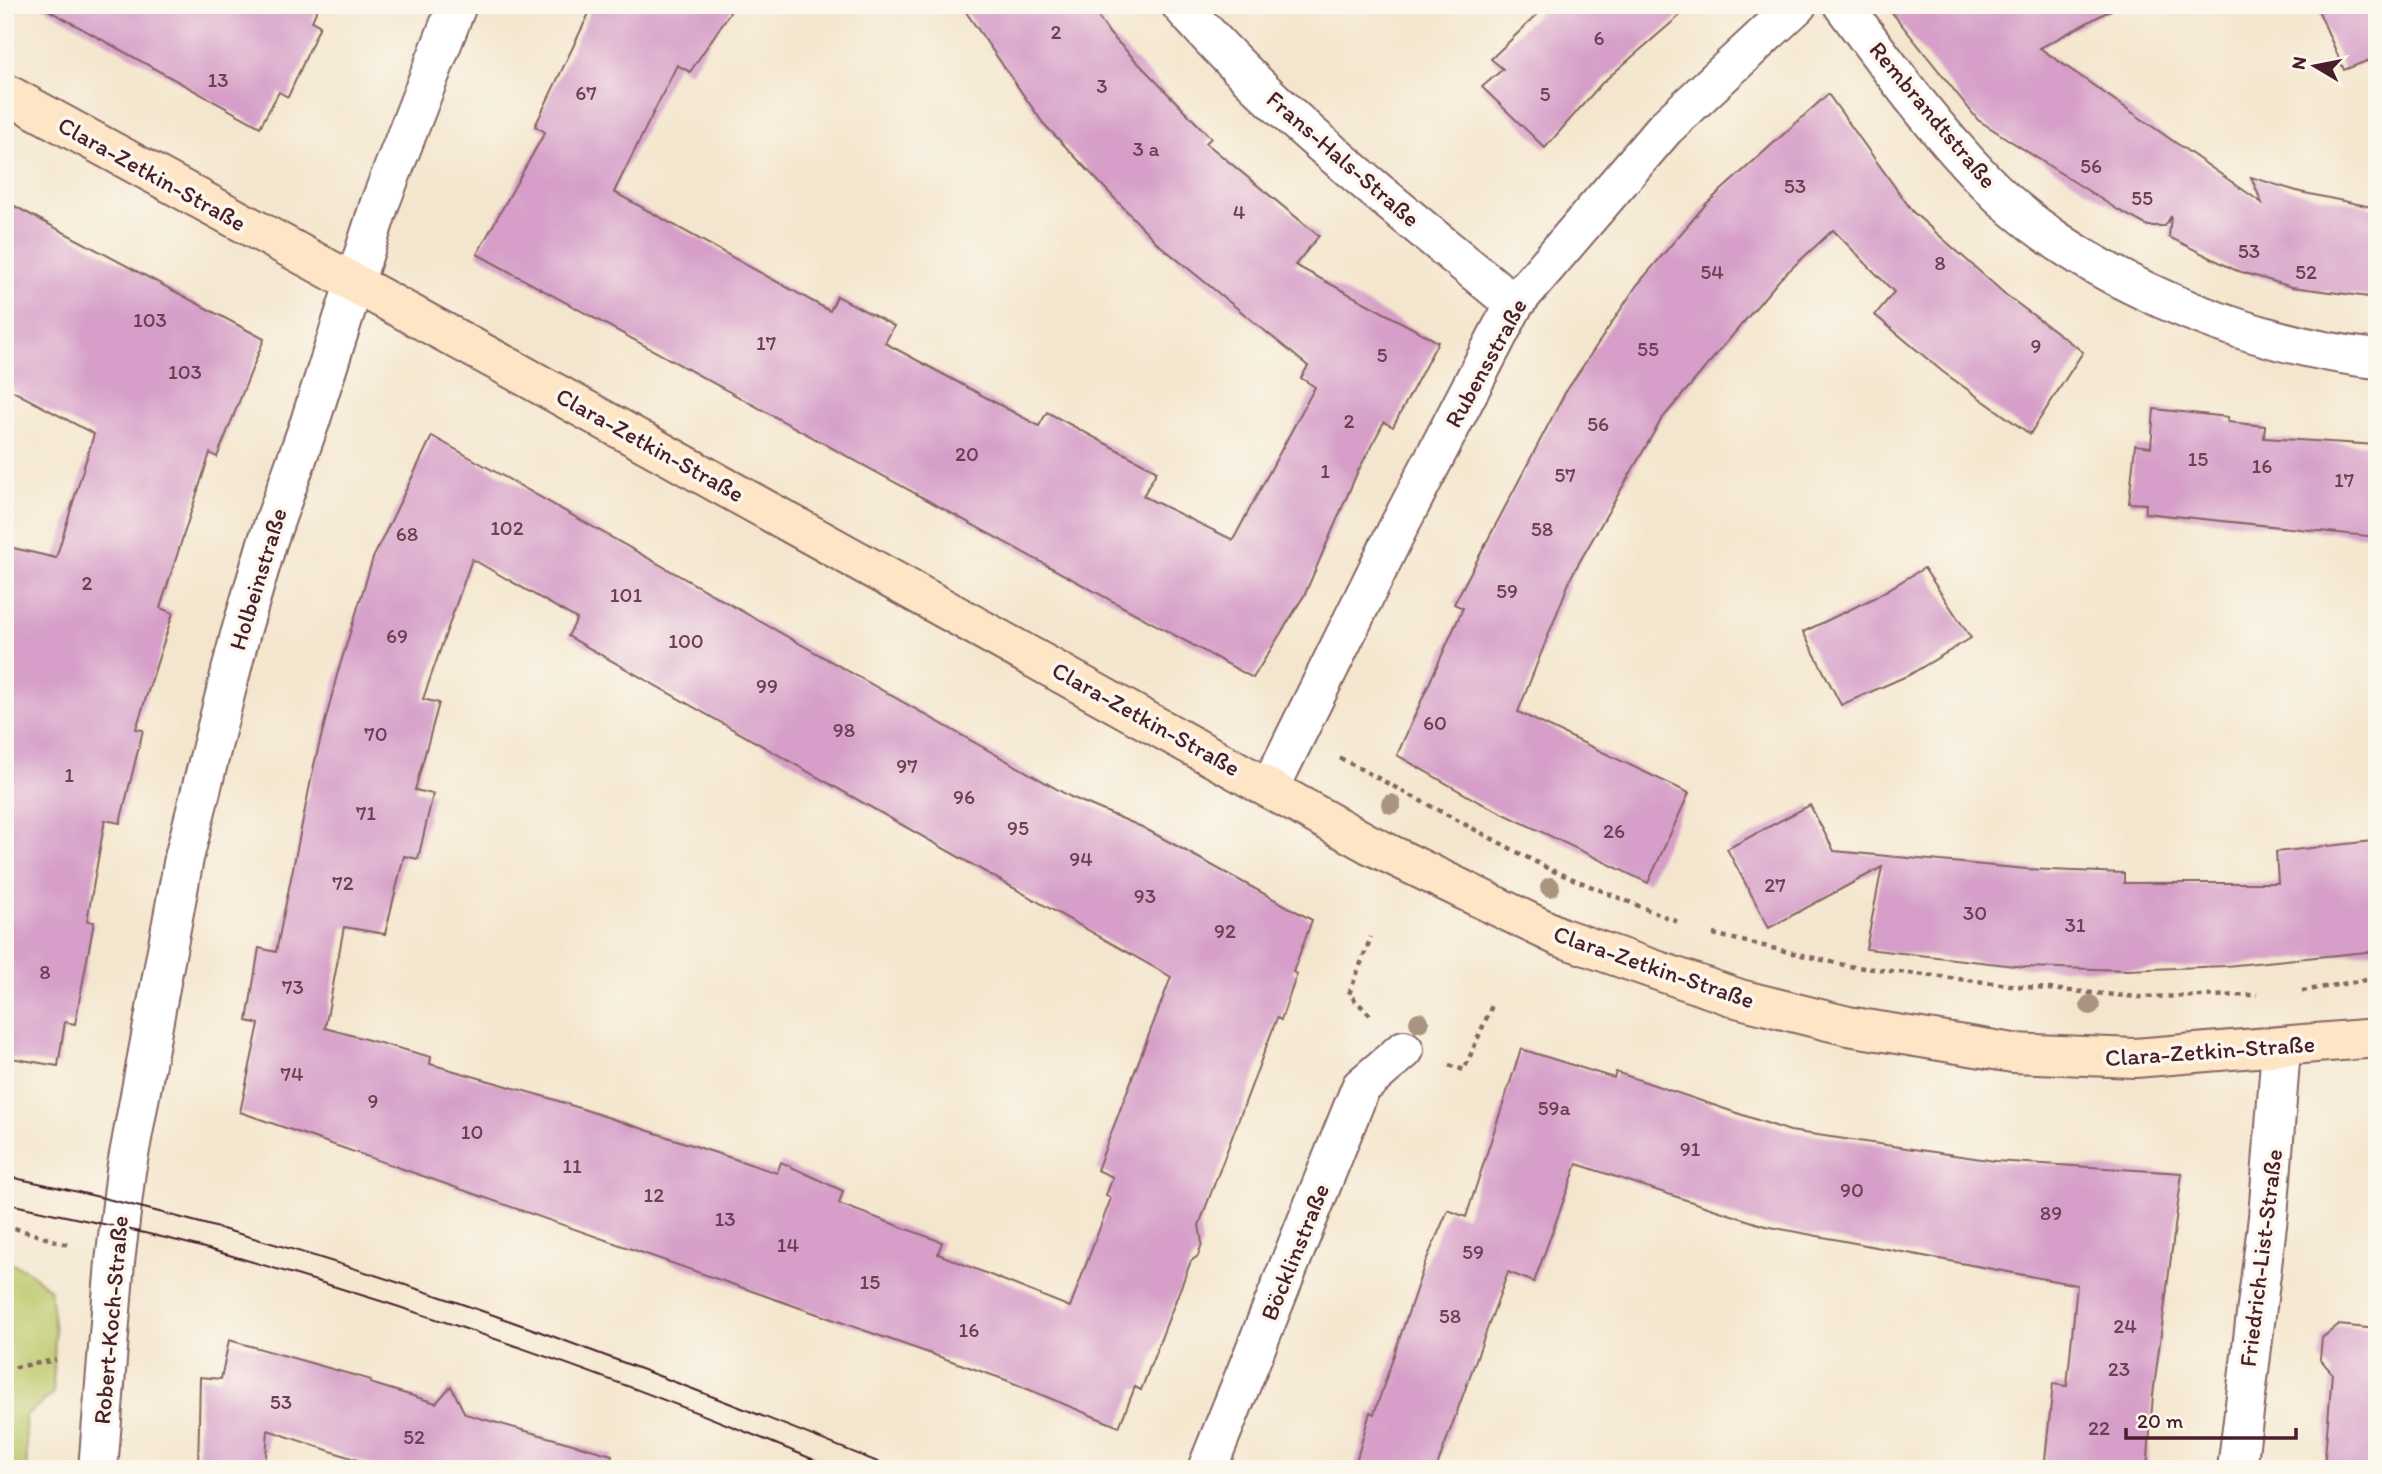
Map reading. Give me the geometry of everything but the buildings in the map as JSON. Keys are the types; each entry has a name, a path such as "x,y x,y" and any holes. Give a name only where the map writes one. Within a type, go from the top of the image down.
{"main road":[{"name":"Clara-Zetkin-Straße","path":"5,93 1369,844 1560,937 1740,999 1847,1026 2012,1053 2134,1058 2377,1038"}],"street":[{"name":"Holbeinstraße","path":"126,1171 184,859 240,635 267,543 356,284 380,204 457,5"},
{"name":"Frans-Hals-Straße","path":"1181,5 1222,52 1348,167 1514,304"},
{"name":"Rubensstraße","path":"1270,788 1399,526 1514,304 1665,128 1797,5"},
{"name":"Rembrandtstraße","path":"1843,5 1894,73 1983,180 2028,218 2080,254 2146,293 2256,334 2377,359"},
{"name":"Friedrich-List-Straße","path":"2236,1469 2268,1217 2281,1048"},
{"name":"Böcklinstraße","path":"1207,1469 1361,1087 1404,1050"},
{"name":"Robert-Koch-Straße","path":"98,1469 115,1262 126,1171"}],"path":[{"path":"1297,735 1551,870 1688,926"},
{"path":"1700,931 1862,968 2138,997 2265,995"},
{"path":"2291,993 2377,978"},
{"path":"5,1225 115,1262"}],"green space":[{"path":"5,1261 27,1270 50,1290 55,1333 53,1394 25,1416 27,1469 5,1469"}],"tram line":[{"path":"5,1176 120,1202 233,1232 457,1302 567,1341 895,1469"},
{"path":"5,1203 177,1241 362,1295 602,1377 836,1469"}]}
